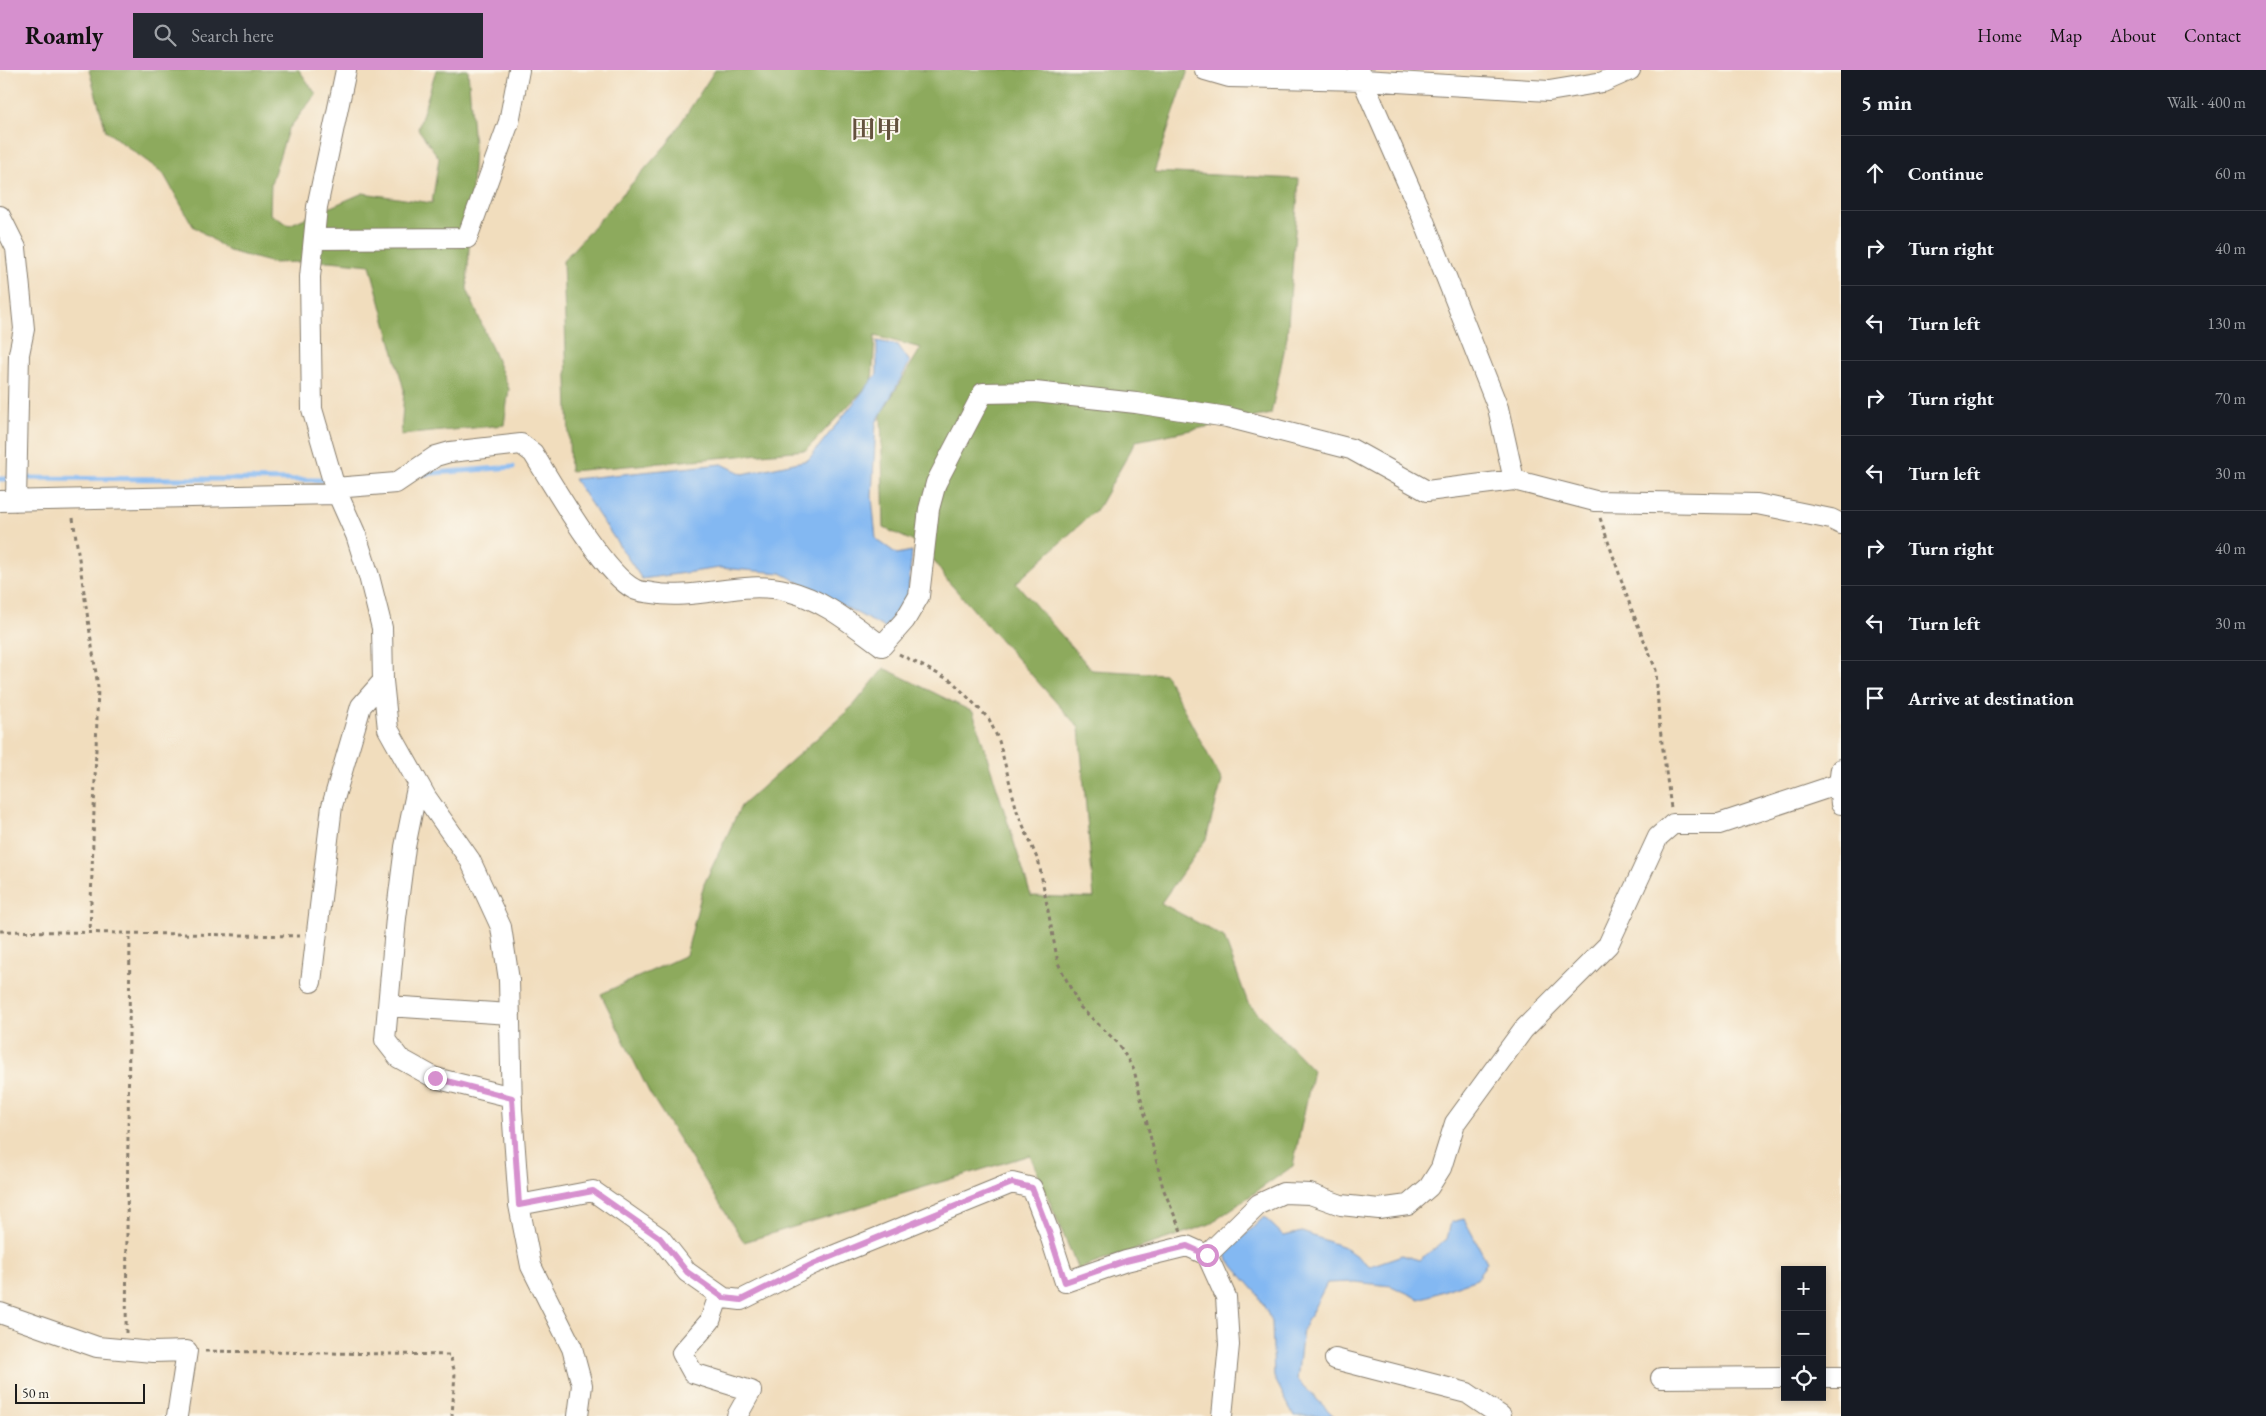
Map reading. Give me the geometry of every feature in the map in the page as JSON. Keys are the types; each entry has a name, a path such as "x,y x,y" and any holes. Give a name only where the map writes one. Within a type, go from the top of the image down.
{"street":[{"path":"346,70 317,208 310,277 312,408 336,491 356,535 370,576 382,628 383,681 388,730 418,783 470,860 501,927 509,980 512,1098 519,1205 531,1266 572,1348 582,1385 578,1416"},
{"path":"314,239 467,238 509,122 519,70"},
{"path":"1205,70 1229,77 1360,75 1550,92 1603,82 1630,70"},
{"path":"1360,75 1422,216 1498,408 1514,480"},
{"path":"0,216 16,248 24,329 19,354 8,501 336,491 396,482 436,456 450,452 521,444 533,453 599,555 634,590 672,596 749,587 788,591 833,610 882,646 905,620 919,596 929,509 936,483 983,393 1035,392 1136,403 1227,417 1351,449 1427,491 1514,480 1595,502 1757,504 1831,519 1841,524"},
{"path":"311,982 332,806 360,706 383,681"},
{"path":"418,783 404,856 385,1040 399,1058 435,1078 512,1098"},
{"path":"1207,1255 1259,1204 1283,1193 1310,1194 1340,1205 1379,1209 1408,1205 1429,1187 1441,1168 1455,1123 1523,1030 1608,945 1658,837 1674,824 1720,824 1840,786"},
{"path":"388,1006 510,1014"},
{"path":"519,1205 593,1191 660,1238 687,1272 724,1298 741,1300 813,1264 1012,1183 1032,1188 1065,1282 1126,1261 1187,1246 1207,1255 1226,1298 1229,1345 1222,1416"},
{"path":"719,1295 710,1321 682,1353 693,1373 751,1391 737,1416"},
{"path":"0,1313 97,1347 126,1350 187,1351 178,1416"},
{"path":"1334,1359 1467,1393 1501,1416"},
{"path":"1661,1378 1781,1377"},
{"path":"1826,1377 1841,1377"}],"path":[{"path":"71,500 98,687 90,934"},
{"path":"1595,502 1631,608 1656,670 1659,721 1674,824"},
{"path":"882,646 952,681 989,719 999,741 1017,811 1039,863 1058,963 1080,1007 1118,1043 1134,1070 1163,1188 1187,1246"},
{"path":"0,931 315,937"},
{"path":"126,1350 130,934"},
{"path":"187,1351 450,1355 455,1373 452,1416"}],"green space":[{"path":"89,70 299,70 316,94 288,130 271,183 270,214 289,225 363,193 432,203 439,158 418,129 436,70 468,70 474,145 467,289 509,389 504,425 401,435 404,390 370,265 330,261 273,263 229,251 193,226 163,173 106,131"},
{"path":"715,70 1188,70 1154,172 1299,179 1287,337 1271,414 1136,441 1098,508 1016,583 1092,670 1165,674 1222,781 1206,839 1161,903 1224,937 1248,1003 1313,1070 1293,1166 1210,1224 1078,1269 1030,1155 744,1242 649,1092 601,994 686,955 704,884 741,806 854,705 884,668 973,712 1031,896 1094,898 1079,728 946,579 925,547 884,528 881,414 921,348 875,336 872,381 806,450 570,471 563,261 667,144"}],"water":[{"path":"877,341 898,345 910,362 876,423 872,497 876,539 897,554 912,551 908,593 885,628 781,573 720,568 642,579 574,479 722,464 743,474 808,460 877,374"},
{"path":"1264,1217 1284,1236 1302,1232 1344,1247 1370,1266 1402,1255 1419,1260 1447,1239 1451,1222 1464,1219 1487,1262 1477,1279 1420,1299 1391,1286 1355,1282 1327,1283 1303,1329 1297,1380 1334,1416 1294,1416 1274,1377 1272,1322 1257,1293 1225,1254"}],"waterway":[{"path":"421,474 513,467"},
{"path":"22,478 328,480"},
{"path":"0,479 13,479"}],"district":[{"name":"田甲","path":"876,129"}],"route":[{"path":"435,1078 512,1098 519,1205 593,1191 660,1238 687,1272 724,1298 741,1300 813,1264 1012,1183 1032,1188 1065,1282 1126,1261 1187,1246 1207,1255"}]}
